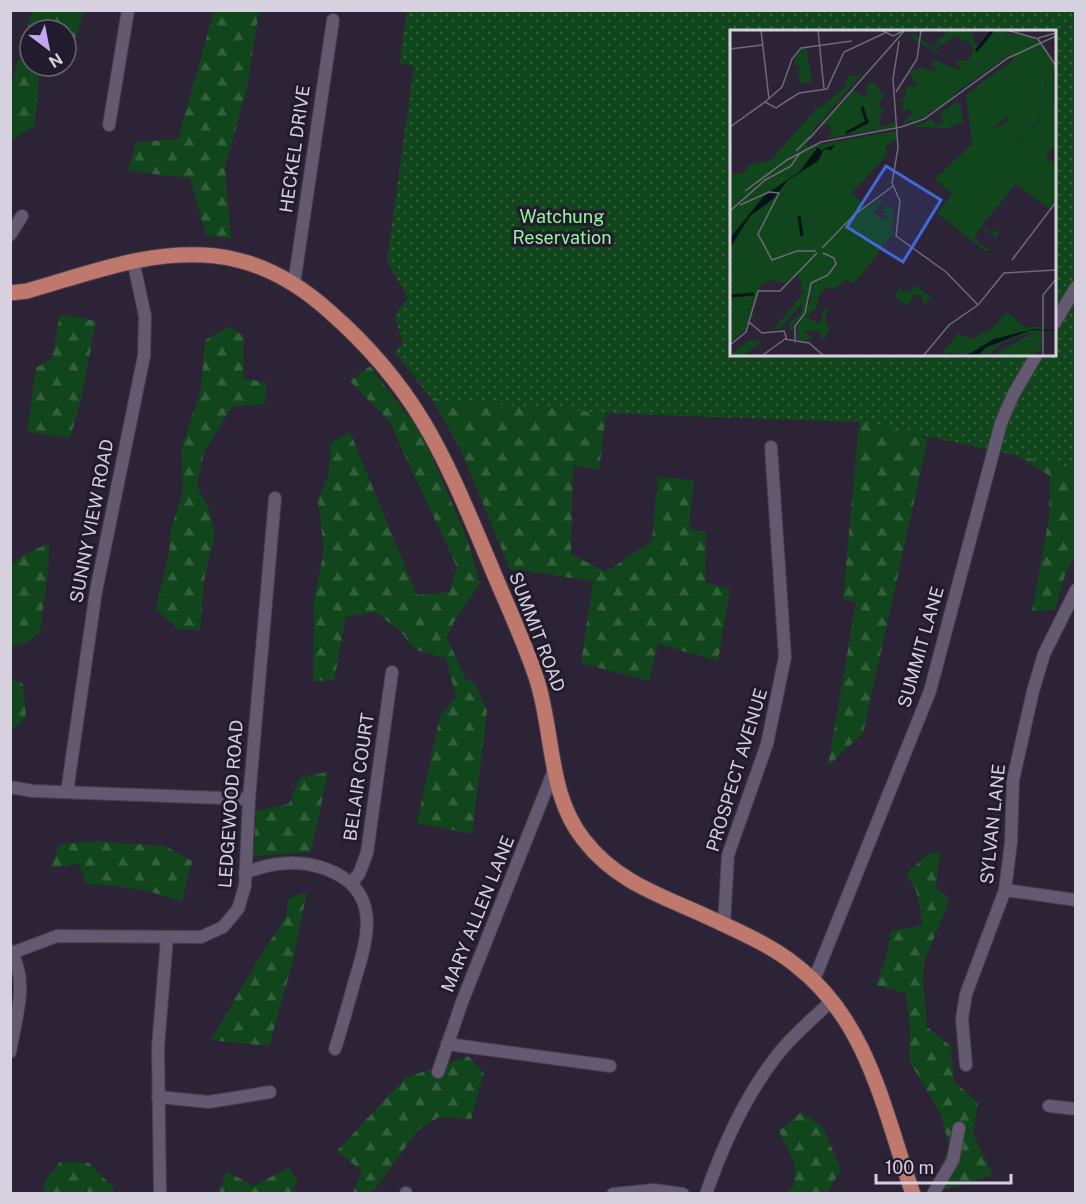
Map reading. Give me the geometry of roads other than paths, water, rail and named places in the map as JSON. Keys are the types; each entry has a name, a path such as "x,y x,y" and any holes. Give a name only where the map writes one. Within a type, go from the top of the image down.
{"main road":[{"name":"SUMMIT ROAD","path":"10,293 61,282 133,260 163,254 220,256 255,265 294,284 376,354 416,407 441,449 535,674 546,715 554,770 564,803 575,828 610,868 646,891 724,924 779,954 813,980 833,1000 849,1022 867,1058 913,1194"}],"street":[{"path":"109,125 128,10"},
{"name":"HECKEL DRIVE","path":"294,284 333,20"},
{"path":"10,235 22,216"},
{"name":"SUNNY VIEW ROAD","path":"67,792 96,591 144,356 143,296 133,260"},
{"path":"1056,321 1076,287"},
{"name":"SUMMIT LANE","path":"813,980 930,691 1001,423 1013,395 1036,356"},
{"name":"PROSPECT AVENUE","path":"724,924 728,855 767,744 785,665 771,447"},
{"name":"LEDGEWOOD ROAD","path":"11,952 57,936 201,938 223,927 240,903 245,873 249,799 275,498"},
{"name":"SYLVAN LANE","path":"966,1065 962,1019 966,994 1005,890 1011,842 1013,780 1033,691 1044,654 1076,590"},
{"name":"BELAIR COURT","path":"351,883 359,874 368,853 392,672"},
{"name":"MARY ALLEN LANE","path":"438,1072 554,770"},
{"path":"10,787 67,792 249,799"},
{"path":"245,873 266,866 298,863 329,870 351,883 364,903 369,929 335,1049"},
{"path":"1005,890 1076,900"},
{"path":"160,1194 158,1047 167,938"},
{"path":"10,1052 20,983 11,952"},
{"path":"706,1194 731,1132 758,1084 784,1048 833,1000"},
{"path":"447,1044 610,1066"},
{"path":"158,1097 209,1102 270,1092"},
{"path":"1049,1106 1076,1109"},
{"path":"933,1194 953,1160 959,1128"},
{"path":"613,1194 660,1190 683,1194"}],"park label":[{"name":"Watchung Reservation","path":"562,227"}]}
